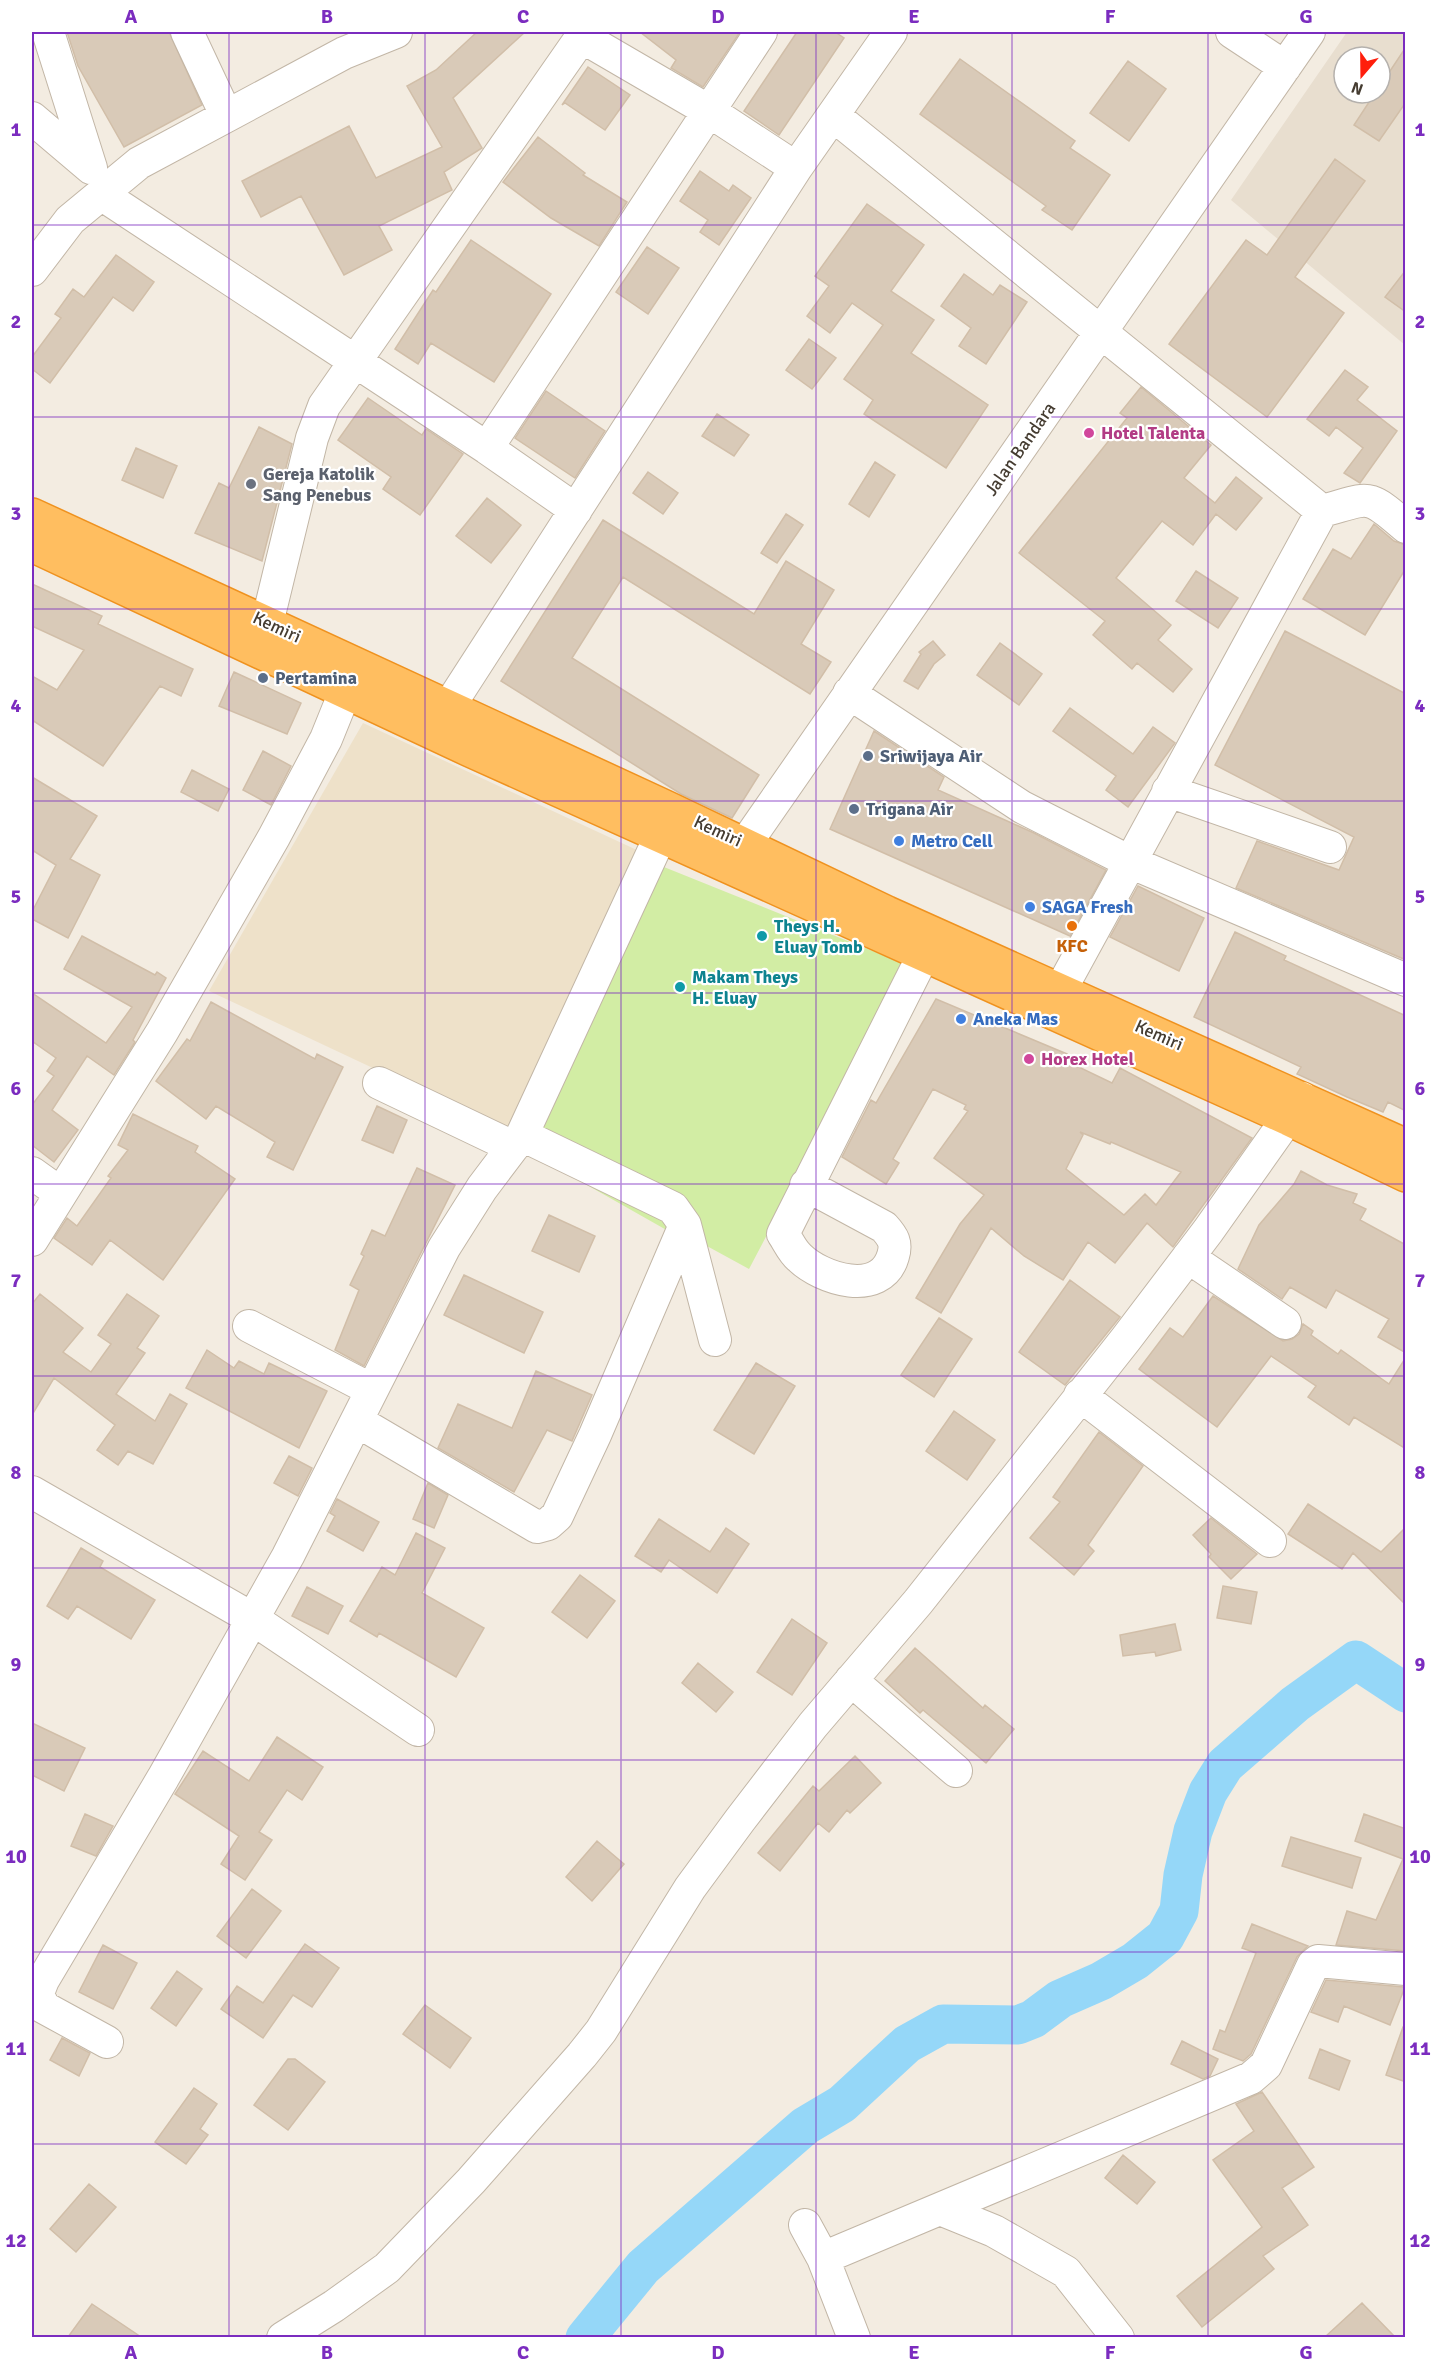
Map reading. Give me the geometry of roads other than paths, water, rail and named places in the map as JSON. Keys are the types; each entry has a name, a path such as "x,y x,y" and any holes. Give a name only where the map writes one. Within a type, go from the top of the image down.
{"highway":[{"name":"Kemiri","path":"32,515 182,599 440,720 737,855 887,913 1055,1001 1295,1109 1406,1146"},
{"name":"Kemiri","path":"32,545 182,599"},
{"name":"Kemiri","path":"264,638 345,692 440,720 660,837 737,855 923,956 1055,1001"},
{"name":"Kemiri","path":"1295,1109 1406,1175"}],"street":[{"path":"48,32 101,182"},
{"path":"187,32 226,115"},
{"path":"32,270 101,182 344,53 396,32"},
{"path":"487,448 761,32"},
{"path":"440,720 796,168 891,32"},
{"path":"1232,32 1285,67"},
{"name":"Jalan Bandara","path":"737,855 1309,32"},
{"path":"264,638 315,426 324,406 584,34 796,168"},
{"path":"834,116 1322,511"},
{"path":"32,118 101,182 354,363 487,448 576,510"},
{"path":"1055,1001 1322,511 1373,500 1406,527"},
{"path":"32,1240 162,1032 279,829 326,739 345,692"},
{"path":"849,693 994,790 1130,862 1406,980"},
{"path":"1168,791 1330,847"},
{"path":"107,2042 43,2007 38,1993 253,1619 357,1421 444,1248 482,1188 518,1141 660,837"},
{"path":"806,1185 923,956"},
{"path":"379,1083 673,1208 685,1225 715,1340"},
{"path":"283,2337 334,2306 387,2268 471,2181 582,2055 601,2031 690,1888 813,1725 918,1602 1188,1257 1295,1109"},
{"path":"32,1173 60,1192"},
{"path":"357,1421 537,1527 548,1524 557,1516 595,1435 685,1225"},
{"path":"1188,1257 1285,1323"},
{"path":"249,1326 372,1390"},
{"path":"1080,1395 1270,1540"},
{"path":"32,1492 253,1619 418,1730"},
{"path":"851,1680 956,1771"},
{"path":"823,2258 1251,2078 1266,2065 1313,1965 1318,1961 1406,1969"},
{"path":"940,2209 994,2231 1066,2272 1118,2337"},
{"path":"805,2225 823,2258 854,2337"}],"waterway":[{"path":"585,2338 643,2267 805,2126 842,2104 907,2044 943,2024 1018,2025 1033,2019 1060,1999 1101,1981 1135,1961 1165,1937 1179,1911 1183,1875 1193,1831 1208,1792 1225,1765 1295,1704 1356,1660 1406,1693"}],"place":[{"name":"Hotel Talenta","path":"1089,433"},
{"name":"Gereja Katolik Sang Penebus","path":"251,484"},
{"name":"Pertamina","path":"263,678"},
{"name":"Sriwijaya Air","path":"868,756"},
{"name":"Trigana Air","path":"854,809"},
{"name":"Metro Cell","path":"899,841"},
{"name":"SAGA Fresh","path":"1030,907"},
{"name":"KFC","path":"1072,926"},
{"name":"Theys H. Eluay Tomb","path":"762,936"},
{"name":"Makam Theys H. Eluay","path":"680,987"},
{"name":"Aneka Mas","path":"961,1019"},
{"name":"Horex Hotel","path":"1029,1059"}]}
